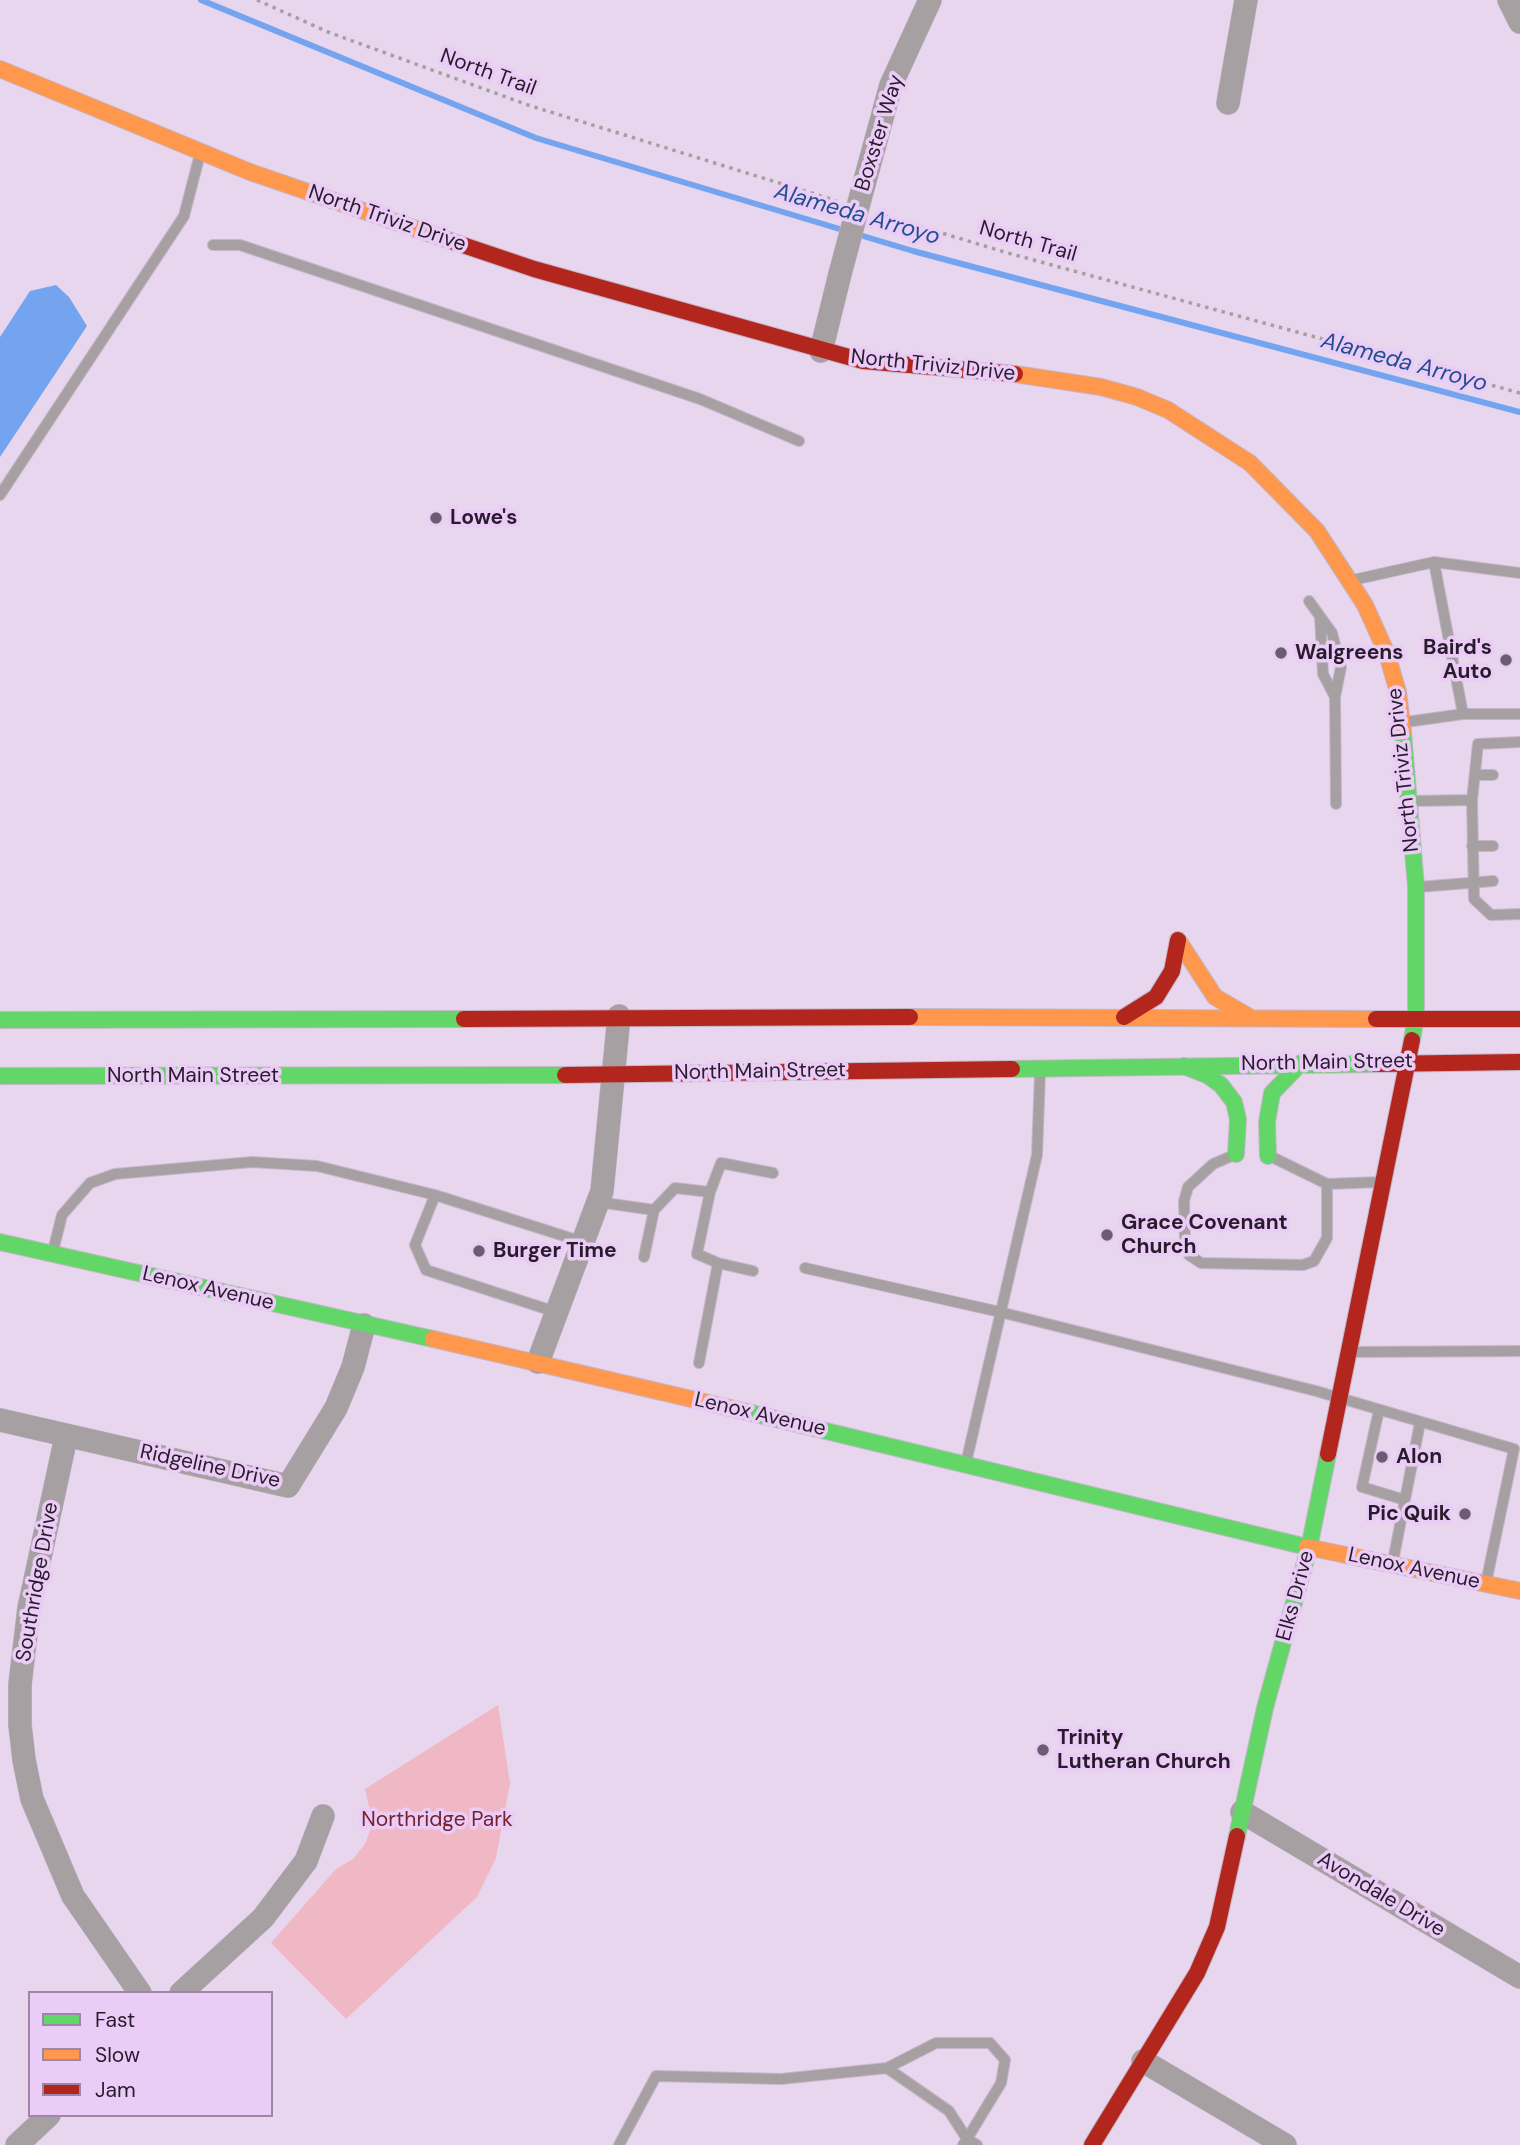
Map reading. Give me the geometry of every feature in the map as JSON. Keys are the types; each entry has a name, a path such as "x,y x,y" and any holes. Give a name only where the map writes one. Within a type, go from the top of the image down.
{"main road":[{"name":"North Triviz Drive","path":"0,69 250,172 534,269 863,361 1055,379 1101,387 1168,410 1250,463 1287,497 1317,531 1365,605 1387,654 1403,723 1411,802 1416,887 1416,1016"},
{"path":"1124,1017 1156,997 1172,971 1178,940 1215,997 1248,1016"},
{"path":"0,1020 537,1019 619,1016 1520,1018"},
{"name":"Elks Drive","path":"1092,2145 1206,1958 1217,1927 1265,1708 1309,1548 1409,1062 1416,1016"},
{"name":"North Main Street","path":"0,1076 612,1075 1301,1063 1520,1062"},
{"path":"1252,1155 1266,1122 1272,1093 1301,1063"},
{"path":"1181,1065 1207,1074 1234,1102 1252,1155"},
{"name":"Lenox Avenue","path":"0,1242 538,1362 1309,1548 1520,1591"}],"street":[{"name":"Boxster Way","path":"821,351 891,85 930,0"},
{"path":"1228,103 1246,0"},
{"path":"1509,0 1520,22"},
{"path":"538,1362 602,1192 619,1016"},
{"name":"Ridgeline Drive","path":"0,1420 288,1486 336,1408 354,1367 363,1325"},
{"name":"Southridge Drive","path":"66,1437 29,1608 20,1684 20,1726 24,1760 32,1799 73,1896 139,1991"},
{"name":"Avondale Drive","path":"1242,1812 1520,1977"},
{"path":"183,1991 263,1918 306,1861 323,1816"},
{"path":"1143,2061 1284,2145"},
{"path":"18,2145 47,2117"}],"lane":[{"path":"0,495 184,216 201,152"},
{"path":"213,245 240,245 279,258 700,399 799,441"},
{"path":"1434,562 1463,714"},
{"path":"1349,580 1434,562 1520,573"},
{"path":"1309,601 1332,634 1339,655 1341,679 1335,697 1336,804"},
{"path":"1320,617 1322,674 1335,697"},
{"path":"1403,723 1463,714 1520,714"},
{"path":"1520,742 1478,744 1472,800 1474,899 1490,915 1520,914"},
{"path":"1475,775 1493,775"},
{"path":"1411,802 1472,800"},
{"path":"1472,846 1493,846"},
{"path":"1416,887 1493,881"},
{"path":"965,1464 1037,1155 1040,1068"},
{"path":"1327,1184 1327,1238 1314,1262 1303,1265 1200,1263 1189,1255 1185,1239 1184,1201 1188,1187 1213,1164 1252,1155 1327,1184 1384,1182"},
{"path":"52,1254 62,1215 90,1183 115,1174 252,1162 317,1166 435,1195 583,1242"},
{"path":"753,1271 718,1263 697,1254 710,1192 721,1163 773,1172"},
{"path":"644,1257 654,1210 675,1188 710,1192"},
{"path":"435,1195 415,1245 426,1270 556,1312"},
{"path":"598,1202 654,1210"},
{"path":"699,1363 718,1263"},
{"path":"805,1268 1000,1312 1340,1397 1514,1449 1485,1584"},
{"path":"1349,1352 1520,1351"},
{"path":"1379,1410 1362,1487 1405,1500"},
{"path":"1392,1564 1420,1423"},
{"path":"620,2145 656,2076 781,2079 887,2068 936,2043 990,2043 1005,2060 1001,2083 969,2143 949,2111 887,2068"}],"path":[{"name":"North Trail","path":"257,0 328,32 528,105 840,202"},
{"name":"North Trail","path":"866,210 1008,253 1520,393"}],"green space":[{"name":"Northridge Park","path":"498,1705 510,1783 496,1858 477,1897 346,2019 271,1943 336,1869 353,1859 365,1844 373,1823 365,1789"}],"water":[{"path":"56,285 69,297 87,326 0,457 0,337 30,291"}],"waterway":[{"name":"Alameda Arroyo","path":"201,0 536,138 913,251 1520,412"}],"traffic: fast":[{"path":"1403,732 1416,887 1416,1016 1412,1040"},
{"path":"0,1020 464,1019"},
{"path":"1268,1156 1267,1122 1272,1093 1301,1063"},
{"path":"1012,1069 1376,1064"},
{"path":"1184,1066 1207,1075 1221,1085 1234,1102 1238,1119 1236,1154"},
{"path":"0,1076 565,1075"},
{"path":"0,1242 433,1339"},
{"path":"743,1411 1307,1547"},
{"path":"1237,1836 1265,1708 1309,1548 1328,1454"}],"traffic: slow":[{"path":"0,69 250,172 451,241"},
{"path":"1015,374 1101,387 1137,397 1168,410 1250,463 1317,531 1365,605 1387,654 1398,692 1403,732"},
{"path":"1178,940 1215,997 1248,1016"},
{"path":"910,1017 1376,1019"},
{"path":"433,1339 743,1411"},
{"path":"1307,1547 1520,1591"}],"traffic: jam":[{"path":"451,241 534,269 863,361 1015,374"},
{"path":"1124,1017 1156,997 1172,971 1178,940"},
{"path":"464,1019 910,1017"},
{"path":"1376,1019 1520,1019"},
{"path":"1328,1454 1412,1040"},
{"path":"1376,1064 1520,1062"},
{"path":"565,1075 1012,1069"},
{"path":"1092,2145 1197,1973 1217,1927 1237,1836"}],"place":[{"name":"Lowe's","path":"436,518"},
{"name":"Walgreens","path":"1281,653"},
{"name":"Baird's Auto","path":"1506,660"},
{"name":"Grace Covenant Church","path":"1107,1235"},
{"name":"Burger Time","path":"479,1251"},
{"name":"Alon","path":"1382,1457"},
{"name":"Pic Quik","path":"1465,1514"},
{"name":"Trinity Lutheran Church","path":"1043,1750"}]}
